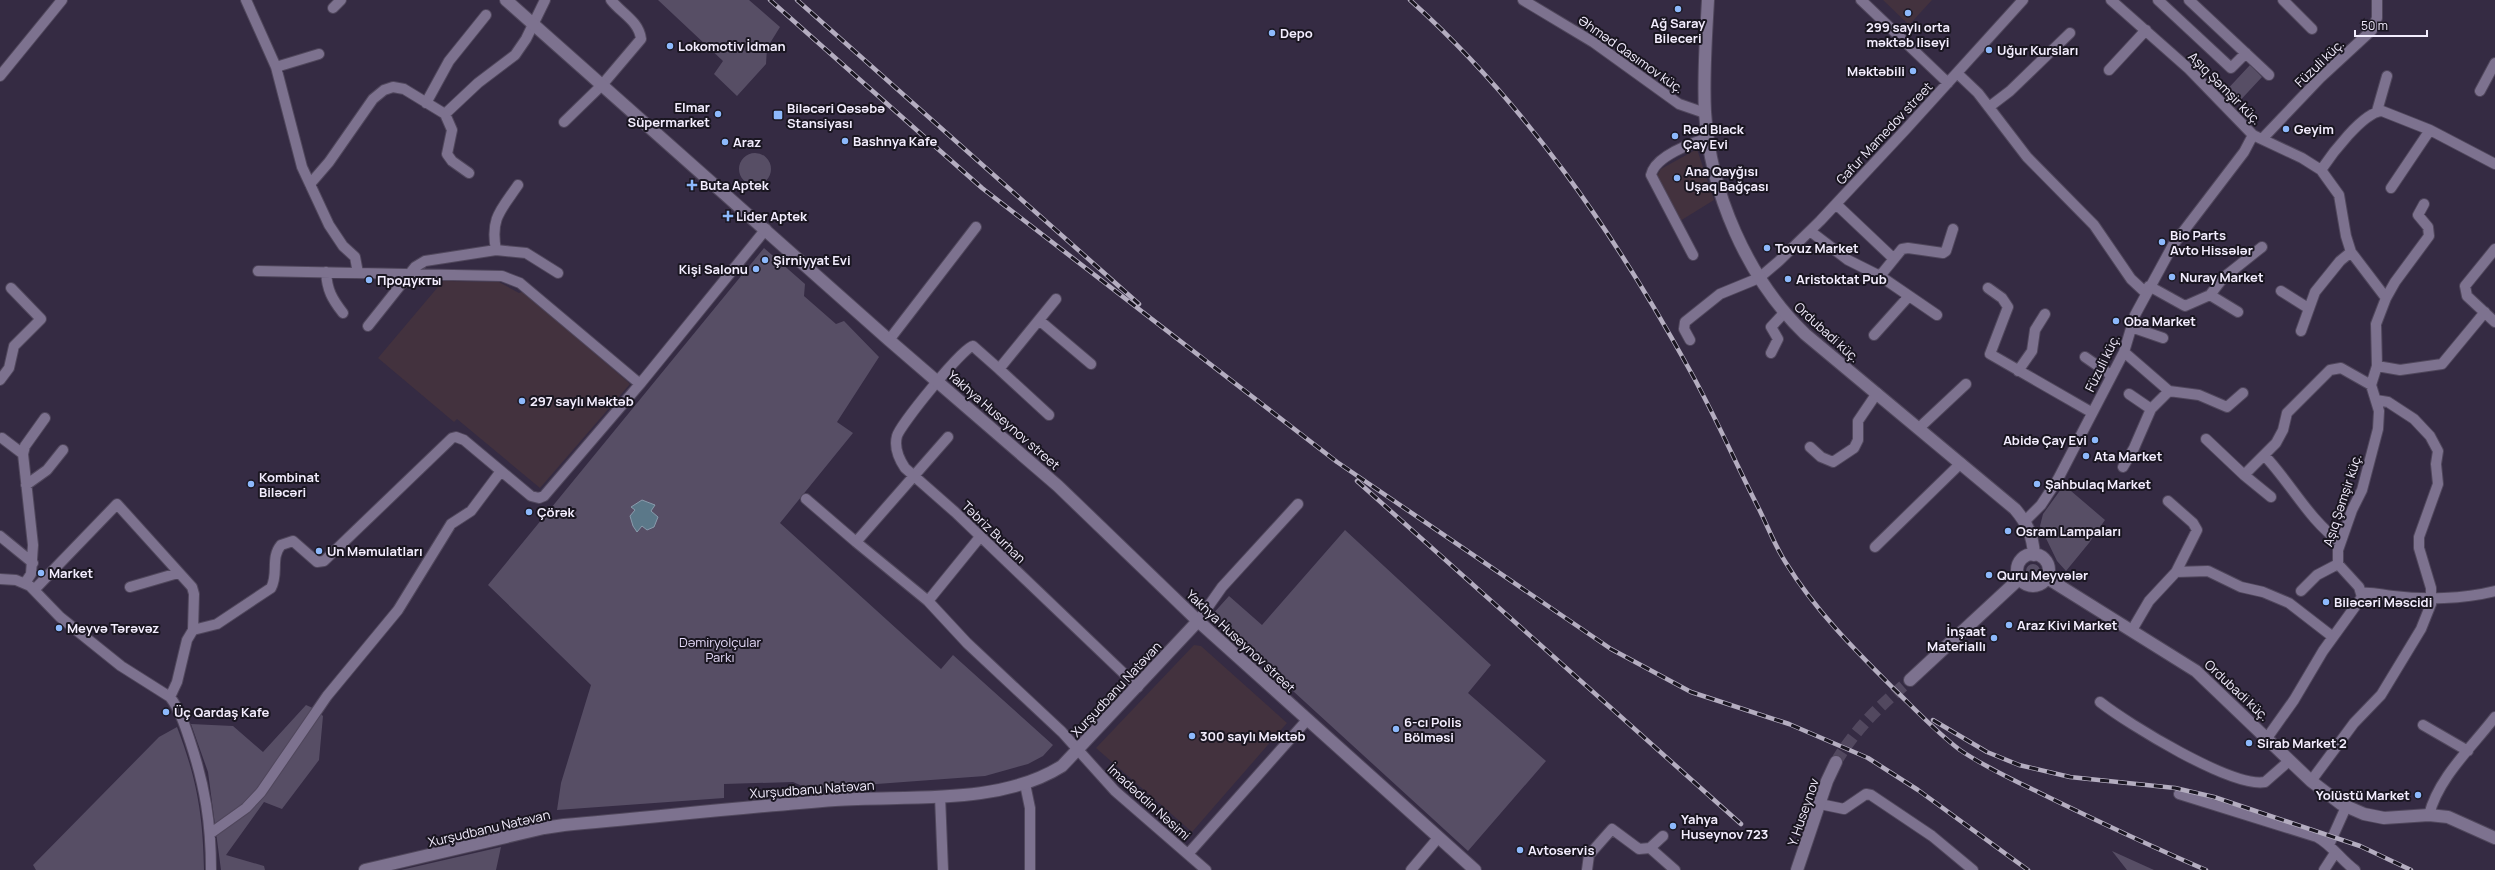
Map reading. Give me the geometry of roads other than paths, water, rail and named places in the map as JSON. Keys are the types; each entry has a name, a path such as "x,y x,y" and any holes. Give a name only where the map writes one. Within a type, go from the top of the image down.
{"main road":[{"name":"Yakhya Huseynov street","path":"506,0 766,229 889,340 1058,486 1198,621 1472,869"},
{"name":"Ordubadi küç.","path":"1708,0 1704,78 1705,113 1708,138 1727,208 1745,252 1759,278 1784,312 1819,347 2004,497 2025,521"},
{"path":"2025,521 2033,542 2034,554 2046,563 2048,573 2047,578 2039,585 2028,586 2019,579 2017,568 2019,562 2023,558 2034,554"},
{"name":"Ordubadi küç.","path":"2047,578 2196,671 2311,781 2346,807 2364,814 2384,818 2439,815 2457,820 2495,838"},
{"path":"1910,680 2019,579"},
{"name":"Xurşudbanu Natəvan","path":"365,870 564,826 836,800 940,796 1002,790 1025,784 1045,777 1062,766 1138,687 1198,621"},
{"name":"Y. Huseynov","path":"1797,870 1836,762"}],"street":[{"path":"0,76 62,0"},
{"path":"246,0 276,67 293,137 310,184 329,225 343,246 355,257 358,273"},
{"path":"333,8 341,0"},
{"path":"445,114 478,83 515,55 526,39 532,23 545,0"},
{"path":"564,122 602,85 641,39 640,33 633,21 611,0"},
{"name":"Əhməd Qasımov küç.","path":"1523,0 1593,42 1679,104 1705,113"},
{"path":"1861,0 1948,83"},
{"name":"Gafur Mamedov street","path":"1759,278 1810,231 1836,204 2023,0"},
{"name":"Aşıq Şəmşir küç.","path":"2111,0 2189,69 2253,135 2263,138 2302,158 2321,170 2339,195 2346,236 2351,252 2386,298"},
{"path":"2158,0 2231,68 2246,53"},
{"path":"2189,0 2269,75"},
{"path":"2283,0 2312,30"},
{"name":"Füzuli küç.","path":"2263,138 2320,78 2372,30 2376,24 2377,0"},
{"path":"426,103 449,61 486,15"},
{"path":"2109,70 2146,30"},
{"path":"1989,107 2010,91 2070,33"},
{"path":"276,67 319,54"},
{"path":"2480,91 2495,63"},
{"path":"1957,73 1989,107 2027,157 2094,225 2131,279 2148,290 2182,305 2210,295 2223,278 2262,247"},
{"path":"2321,170 2337,147 2377,111 2387,76"},
{"path":"310,184 330,162 373,99 384,90 393,87 404,89 445,114 452,130 447,154 452,160 469,173"},
{"path":"2377,111 2386,111 2430,130 2495,164"},
{"path":"2391,188 2430,130"},
{"name":"Füzuli küç.","path":"2025,521 2041,505 2058,479 2091,412 2124,352 2131,327 2148,290 2178,236 2244,152 2253,135"},
{"path":"1693,255 1651,175 1656,167 1681,147 1708,138"},
{"path":"496,250 493,232 496,218 518,185"},
{"path":"1836,204 1894,258"},
{"path":"2244,475 2280,437 2287,413 2330,370 2341,368 2371,385 2377,366 2376,324 2386,298 2395,282 2429,236 2428,227 2418,215 2424,204"},
{"path":"889,340 976,227"},
{"path":"192,630 217,624 272,588 275,582 275,556 281,545 293,541 316,562 324,561 452,438 456,437 464,440 531,496 539,498 544,496 640,384 766,229"},
{"path":"1880,276 1902,249 1908,248 1943,253 1946,251 1953,229"},
{"path":"1810,231 1848,260 1880,276 1937,315"},
{"path":"2495,249 2465,286 2467,296 2495,322"},
{"path":"368,326 415,267 425,262 496,250 526,253 558,273"},
{"path":"2301,331 2308,308 2318,286 2340,261 2351,252"},
{"path":"258,272 502,276 520,283 640,384"},
{"path":"326,272 327,287 331,298 343,313"},
{"path":"1690,340 1684,330 1685,322 1720,294 1759,278"},
{"path":"0,380 10,368 14,346 41,319 12,288"},
{"path":"1988,288 2002,298 2008,307 1990,354 2091,412"},
{"path":"2281,290 2308,308"},
{"path":"2210,295 2238,312"},
{"path":"1874,335 1910,296"},
{"path":"1049,415 999,369 1056,299"},
{"path":"1771,353 1778,339 1771,327 1772,324 1784,312"},
{"path":"2377,366 2400,370 2442,364 2485,312"},
{"path":"2018,371 2032,351 2034,330 2045,314"},
{"path":"1039,320 1091,364"},
{"path":"2131,327 2163,338"},
{"name":"Təbriz Burhan","path":"999,369 973,346 969,346 937,381 897,436 900,460 914,477 980,537 1138,687"},
{"path":"2124,352 2169,391 2199,395 2227,407 2243,393"},
{"path":"2085,357 2111,375"},
{"path":"1918,428 1966,384"},
{"name":"Aşıq Şəmşir küç.","path":"2362,593 2338,564 2340,542 2362,490 2378,429 2379,410 2371,385"},
{"path":"2123,467 2134,448 2151,409 2169,391"},
{"path":"1810,447 1821,456 1833,462 1854,448 1858,440 1858,421 1877,393"},
{"path":"2129,394 2151,409"},
{"path":"2311,781 2354,722 2381,695 2421,629 2430,609 2431,597 2428,579 2419,548 2419,537 2438,484 2436,471 2438,451 2430,436 2414,419 2388,402 2376,400"},
{"path":"25,583 31,574 33,563 23,454 25,446 45,418"},
{"path":"856,542 948,437"},
{"path":"2,438 23,454"},
{"path":"2206,439 2244,475 2271,497"},
{"path":"26,485 47,470 62,450"},
{"path":"2264,455 2282,474 2323,527 2340,542"},
{"path":"1875,547 1961,463"},
{"path":"211,833 246,808 261,792 327,696 398,610 451,524 471,511 501,471"},
{"name":"İmadəddin Nəsimi","path":"806,499 928,601 967,643 1062,732 1077,751 1115,791 1206,870"},
{"path":"2132,630 2144,608 2176,572 2196,530 2193,523 2168,501"},
{"path":"34,590 117,504 194,590 192,630 187,640 177,682 170,697"},
{"path":"1198,621 1222,587 1298,504"},
{"path":"0,536 33,563"},
{"path":"928,601 980,537"},
{"path":"2301,591 2317,575 2338,564"},
{"path":"2176,572 2208,571 2241,587 2263,592 2289,603 2333,637"},
{"path":"130,588 178,573"},
{"path":"0,579 9,579 25,583 34,590 60,617 121,666 170,697 181,715 200,769 211,833 211,870"},
{"path":"2267,738 2333,637 2360,602 2362,593 2375,592 2392,596 2431,597 2468,596 2495,591"},
{"path":"2100,702 2134,725 2220,772 2237,778 2254,783 2265,782 2289,761"},
{"path":"2428,815 2431,804 2441,786 2495,717"},
{"path":"1188,854 1307,720"},
{"path":"2423,725 2468,751"},
{"path":"1025,784 1030,808 1030,870"},
{"path":"1820,804 1844,809 1866,794 1871,795 1932,836 1963,866 1973,870"},
{"path":"2179,794 2317,837 2355,870"},
{"path":"940,796 943,870"},
{"path":"2324,870 2346,807"},
{"path":"1587,870 1589,856 1612,828 1639,849 1650,848 1664,836"},
{"path":"1411,870 1438,838"},
{"path":"1650,848 1675,870"}],"water":[{"path":"642,500 655,505 651,511 658,517 654,527 647,530 642,526 637,532 633,526 630,516 635,510 631,507"}],"tunnel":[{"path":"1836,762 1843,750 1869,718 1910,680"}],"railway":[{"path":"770,0 982,188 1337,462 1611,649 1691,692 1789,724 1868,758 1918,790 2028,870"},
{"path":"797,0 1139,304"},
{"path":"1410,0 1452,40 1492,82 1529,126 1598,219 1660,317 1698,384 1782,557 1809,597 1850,644 1934,728 1960,750 1999,773 2081,813 2206,870"},
{"path":"1357,481 1741,824"},
{"path":"1933,720 1987,752 2019,765 2070,777 2175,788 2214,797 2360,846 2411,870"}],"place":[{"name":"Ağ Saray Bileceri","path":"1678,9"},
{"name":"299 saylı orta məktəb liseyi","path":"1908,13"},
{"name":"Depo","path":"1272,33"},
{"name":"Lokomotiv İdman","path":"670,46"},
{"name":"Uğur Kursları","path":"1989,50"},
{"name":"Məktəbili","path":"1913,71"},
{"name":"Elmar Süpermarket","path":"718,114"},
{"name":"Biləcəri Qəsəbə Stansiyası","path":"778,115"},
{"name":"Geyim","path":"2286,129"},
{"name":"Red Black Çay Evi","path":"1675,136"},
{"name":"Bashnya Kafe","path":"845,141"},
{"name":"Araz","path":"725,142"},
{"name":"Ana Qayğısı Uşaq Bağçası","path":"1677,178"},
{"name":"Buta Aptek","path":"692,185"},
{"name":"Lider Aptek","path":"728,216"},
{"name":"Bio Parts Avto Hissələr","path":"2162,242"},
{"name":"Tovuz Market","path":"1767,248"},
{"name":"Şirniyyat Evi","path":"765,260"},
{"name":"Kişi Salonu","path":"756,269"},
{"name":"Nuray Market","path":"2172,277"},
{"name":"Aristoktat Pub","path":"1788,279"},
{"name":"Продукты","path":"369,280"},
{"name":"Oba Market","path":"2116,321"},
{"name":"297 saylı Məktəb","path":"522,401"},
{"name":"Abidə Çay Evi","path":"2095,440"},
{"name":"Ata Market","path":"2086,456"},
{"name":"Kombinat Biləcəri","path":"251,484"},
{"name":"Şahbulaq Market","path":"2037,484"},
{"name":"Çörək","path":"529,512"},
{"name":"Osram Lampaları","path":"2008,531"},
{"name":"Un Məmulatları","path":"319,551"},
{"name":"Market","path":"41,573"},
{"name":"Quru Meyvələr","path":"1989,575"},
{"name":"Biləcəri Məscidi","path":"2326,602"},
{"name":"Araz Kivi Market","path":"2009,625"},
{"name":"Meyvə Tərəvəz","path":"59,628"},
{"name":"İnşaat Materiallı","path":"1994,638"},
{"name":"Üç Qardaş Kafe","path":"166,712"},
{"name":"6-cı Polis Bölməsi","path":"1396,729"},
{"name":"300 saylı Məktəb","path":"1192,736"},
{"name":"Sirab Market 2","path":"2249,743"},
{"name":"Yolüstü Market","path":"2418,795"},
{"name":"Yahya Huseynov 723","path":"1673,826"},
{"name":"Avtoservis","path":"1520,850"}],"park label":[{"name":"Dəmiryolçular Parkı","path":"720,650"}]}
